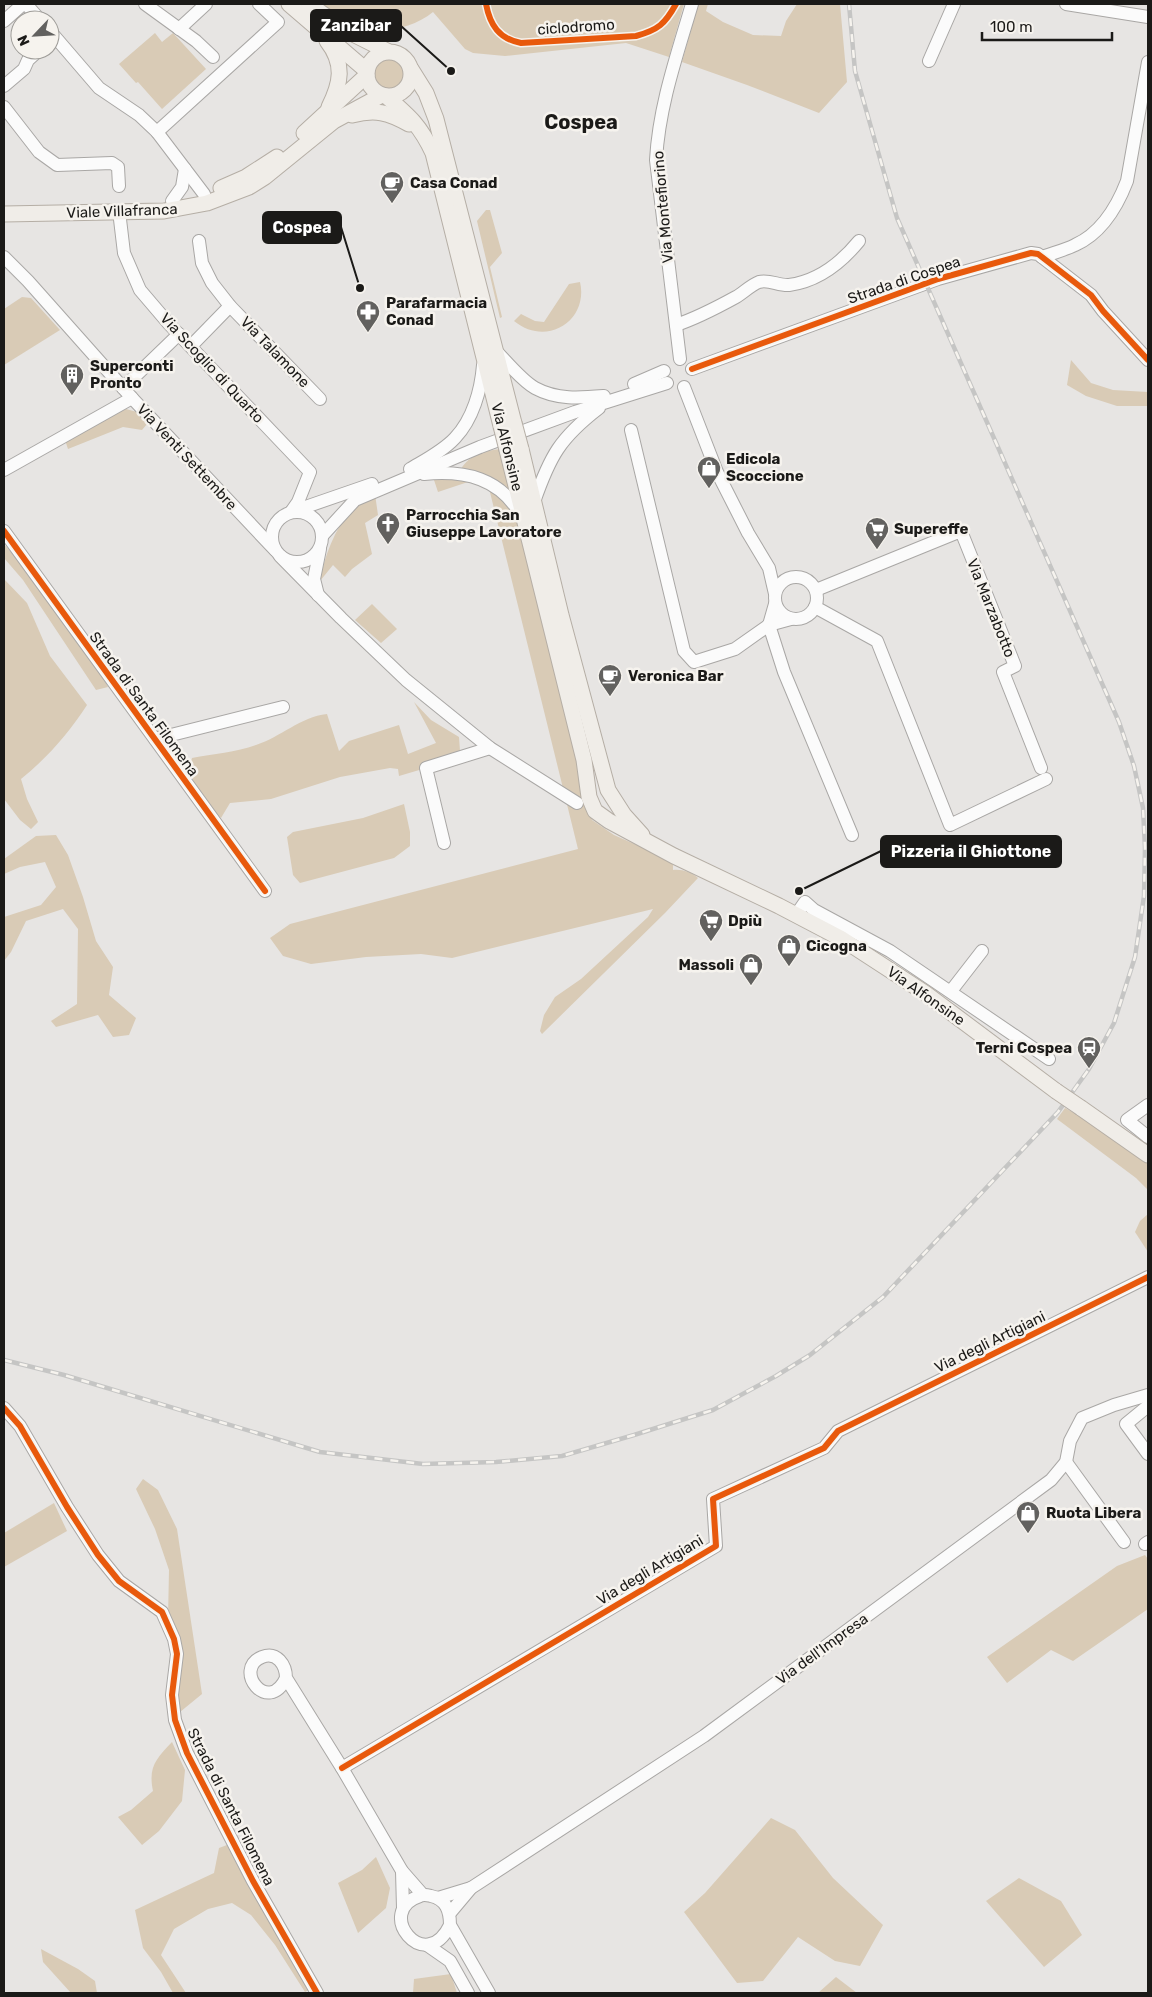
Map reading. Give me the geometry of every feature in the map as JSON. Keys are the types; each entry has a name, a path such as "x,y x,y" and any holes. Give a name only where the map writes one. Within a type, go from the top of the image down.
{"main road":[{"path":"289,4 367,73 370,85 384,95 400,93 406,89 411,76 411,69 403,56 387,51 345,30 309,4"},
{"name":"Viale Villafranca","path":"320,32 336,52 340,73 331,117"},
{"path":"367,73 372,60 387,51"},
{"name":"Via Alfonsine","path":"411,69 426,93 436,119 514,450 528,529 584,760 583,800 595,811 650,843 842,939 925,993 1056,1091 1148,1155"},
{"name":"Viale Villafranca","path":"4,214 164,211 208,203 232,195 273,172 331,117 367,73"},
{"name":"Viale Villafranca","path":"4,204 172,201 204,194 237,181 270,162 331,117 384,95"},
{"name":"Via Alfonsine","path":"384,95 413,119 424,133 433,153 490,354"},
{"name":"Viale Villafranca","path":"331,117 373,112 392,114 409,124 421,135 433,153"},
{"name":"Via Alfonsine","path":"514,450 534,502 561,615 608,790 624,815 650,843"}],"street":[{"path":"4,21 24,4"},
{"path":"178,28 206,4"},
{"path":"157,132 278,22 259,4"},
{"name":"Via Montefiorino","path":"680,359 657,174 657,139 672,68 692,4"},
{"path":"929,61 954,4"},
{"path":"1066,4 1148,17"},
{"path":"152,6 213,57 218,76"},
{"path":"60,46 99,88 139,115 157,132 204,194"},
{"path":"213,57 241,56"},
{"path":"4,86 24,69 28,60"},
{"path":"1042,257 1076,245 1096,232 1121,198 1127,181 1148,62"},
{"path":"4,107 38,152 57,165 112,163 118,167 119,186"},
{"path":"172,201 182,187 185,169"},
{"name":"Via Scoglio di Quarto","path":"119,211 124,253 140,290 179,334 310,472 298,502 287,514"},
{"name":"Via Talamone","path":"199,241 202,263 212,282 230,306 320,399"},
{"path":"676,325 701,316 758,283 769,281 787,285 805,282 827,271 843,260 859,241"},
{"name":"Strada di Cospea","path":"692,369 938,279 1031,253 1042,257"},
{"name":"Via Venti Settembre","path":"4,257 132,398 277,553 406,680 490,748 583,800"},
{"path":"1042,257 1091,296 1148,360"},
{"name":"Via Talamone","path":"191,346 230,306"},
{"path":"123,388 179,334"},
{"path":"605,399 575,399 551,395 533,387 490,354 472,413 456,437 410,473 355,500 322,541 318,552 307,561 292,562 277,553 272,535 273,528 287,514 410,473 666,377"},
{"path":"680,359 687,362 692,369 692,378 684,387 673,387 666,377 668,363 680,359"},
{"path":"684,387 717,472 748,534 769,568 775,599 780,612 791,619"},
{"path":"4,470 132,398"},
{"path":"534,502 542,477 560,444 605,399"},
{"path":"632,430 684,650 694,662 735,649 769,625 791,619 805,618 817,602 816,590 812,584 800,577 786,579 781,583 775,599 769,625 784,672 852,835"},
{"path":"410,473 456,472 471,475 493,485 506,494 528,529"},
{"path":"313,505 322,541 314,579 318,595"},
{"path":"287,514 305,513 316,521"},
{"name":"Via Venti Settembre","path":"254,528 287,514"},
{"name":"Strada di Santa Filomena","path":"4,531 265,891"},
{"name":"Via Marzabotto","path":"815,607 877,641 950,825 1044,774 1002,672 1014,666 961,531 816,590"},
{"path":"769,568 786,579"},
{"path":"155,740 283,707"},
{"path":"444,844 426,768 490,748"},
{"path":"583,800 598,797 608,790"},
{"name":"Via Alfonsine","path":"796,915 805,902 814,910 890,951 1049,1059"},
{"name":"Via Alfonsine","path":"951,991 982,951"},
{"path":"1148,1104 1128,1120 1148,1137"},
{"name":"Via degli Artigiani","path":"342,1768 716,1546 713,1499 824,1448 838,1431 1148,1277"},
{"name":"Via dell'Impresa","path":"438,1898 471,1888 704,1736 1051,1480 1066,1462 1070,1441 1082,1418 1114,1405 1148,1395"},
{"path":"1148,1406 1126,1424 1148,1454"},
{"name":"Strada di Santa Filomena","path":"4,1408 20,1426 67,1507 98,1555 119,1581 162,1612 174,1638 178,1654 172,1695 175,1720 187,1753 253,1881 317,1993"},
{"path":"1066,1462 1124,1542"},
{"path":"286,1678 342,1768 402,1871 423,1895"},
{"path":"402,1871 403,1908 400,1921 404,1933 414,1942 427,1945 450,1961 467,1992 478,1985 480,1980"},
{"name":"Via dell'Impresa","path":"450,1919 471,1888"},
{"path":"403,1908 411,1899 423,1895 438,1898 445,1904 450,1919 488,1993"},
{"path":"427,1945 437,1942 445,1935 450,1919"}],"shaded area":[{"path":"319,4 684,4 669,57 626,43 505,56 473,53 465,49 433,12 415,23 404,27 372,30 352,25 335,16"},
{"path":"698,4 708,4 706,11 723,22 753,35 781,36 786,21 797,4 840,4 847,82 819,113 682,62"},
{"path":"155,33 162,42 173,33 206,69 162,109 119,64"},
{"path":"388,58 399,63 404,74 399,85 388,90 377,85 372,74 377,63"},
{"path":"486,210 490,210 502,253 490,267 502,317 500,318 477,221"},
{"path":"580,282 581,296 578,308 572,318 563,326 552,331 540,332 527,329 514,321 521,314 535,321 544,322 569,284"},
{"path":"22,297 31,298 60,330 4,365 4,309"},
{"path":"1071,360 1091,383 1113,390 1148,392 1148,406 1117,406 1086,396 1067,385"},
{"path":"126,409 137,412 147,424 142,430 123,427 68,449 65,440"},
{"path":"502,449 546,615 586,804 592,820 614,835 668,859 673,865 673,870 686,871 698,878 542,1034 540,1031 544,1015 555,997 581,979 648,917 653,909 452,958 421,954 366,957 311,964 283,956 270,938 290,924 578,849 486,476 438,492 431,471 461,469 464,464 479,454"},
{"path":"375,494 378,515 365,523 372,554 352,569 345,577 333,565 320,581 327,553 340,525 354,507"},
{"path":"4,544 23,566 98,666 108,687 96,690 23,580 4,558"},
{"path":"4,579 27,603 50,656 87,705 57,745 21,779 27,799 38,822 31,829 20,820 4,799"},
{"path":"372,604 397,629 381,643 355,620"},
{"path":"414,702 431,720 459,737 460,751 426,768 399,776 398,769 390,768 340,777 271,799 230,803 221,818 201,799 189,770 192,758 256,745 308,719 327,714 339,751 349,741 399,725 408,754 436,743"},
{"path":"404,804 410,832 410,846 394,858 300,883 293,875 287,837 293,832 363,818"},
{"path":"56,835 68,855 96,941 113,967 109,995 136,1018 129,1035 113,1037 98,1015 56,1027 51,1021 77,1004 78,929 63,909 26,921 11,952 4,961 4,917 41,905 56,887 45,862 20,867 4,874 4,859 36,836"},
{"path":"1065,1108 1087,1120 1148,1163 1148,1190 1136,1178 1057,1119"},
{"path":"1148,1214 1148,1252 1135,1232 1140,1221"},
{"path":"143,1479 158,1490 177,1529 202,1694 180,1712 168,1618 169,1570 155,1529 136,1489"},
{"path":"54,1503 67,1531 4,1567 4,1533"},
{"path":"1145,1555 1148,1559 1148,1609 1073,1661 1051,1650 1007,1683 987,1657 1117,1566"},
{"path":"172,1742 185,1770 182,1801 159,1831 142,1845 118,1817 131,1810 153,1791 153,1769 162,1753"},
{"path":"771,1818 795,1830 833,1878 883,1925 860,1966 835,1961 798,1937 763,1981 737,1983 684,1912 705,1893"},
{"path":"227,1845 243,1876 263,1903 315,1987 305,1992 275,1945 251,1915 232,1903 208,1909 174,1929 161,1955 186,1993 173,1993 161,1972 143,1948 135,1910 214,1873 219,1848"},
{"path":"376,1857 390,1888 386,1908 358,1933 338,1883 362,1870"},
{"path":"1019,1878 1061,1901 1082,1935 1044,1967 986,1901"},
{"path":"41,1949 78,1969 95,1981 97,1993 71,1993 43,1962"},
{"path":"451,1974 457,1993 413,1993 414,1979"},
{"path":"836,1977 857,1993 818,1993"}],"railway":[{"path":"4,1360 64,1375 320,1452 423,1464 496,1462 562,1456 713,1410 810,1355 883,1297 1058,1112 1089,1069 1114,1023 1135,957 1144,896 1145,848 1143,808 1134,766 1119,722 897,218 855,71 849,4"}],"cycle path":[{"name":"ciclodromo","path":"486,4 490,18 497,30 507,38 521,43 636,36 655,29 668,17 676,4"},
{"path":"692,369 938,279 1031,253 1038,254 1091,295 1103,311 1148,360"},
{"path":"4,531 265,891"},
{"path":"342,1768 716,1546 713,1499 824,1448 838,1431 1148,1277"},
{"path":"4,1408 20,1426 67,1507 98,1555 119,1581 162,1612 174,1639 177,1654 172,1695 175,1720 187,1753 253,1881 317,1993"}],"place":[{"name":"Zanzibar","path":"451,71"},
{"name":"Casa Conad","path":"392,204"},
{"name":"Cospea","path":"360,288"},
{"name":"Parafarmacia Conad","path":"368,333"},
{"name":"Superconti Pronto","path":"72,396"},
{"name":"Edicola Scoccione","path":"709,489"},
{"name":"Parrocchia San Giuseppe Lavoratore","path":"388,545"},
{"name":"Supereffe","path":"877,550"},
{"name":"Veronica Bar","path":"610,697"},
{"name":"Pizzeria il Ghiottone","path":"799,891"},
{"name":"Dpiù","path":"711,942"},
{"name":"Cicogna","path":"789,967"},
{"name":"Massoli","path":"751,986"},
{"name":"Terni Cospea","path":"1089,1069"},
{"name":"Ruota Libera","path":"1028,1534"}],"district":[{"name":"Cospea","path":"581,122"}]}
